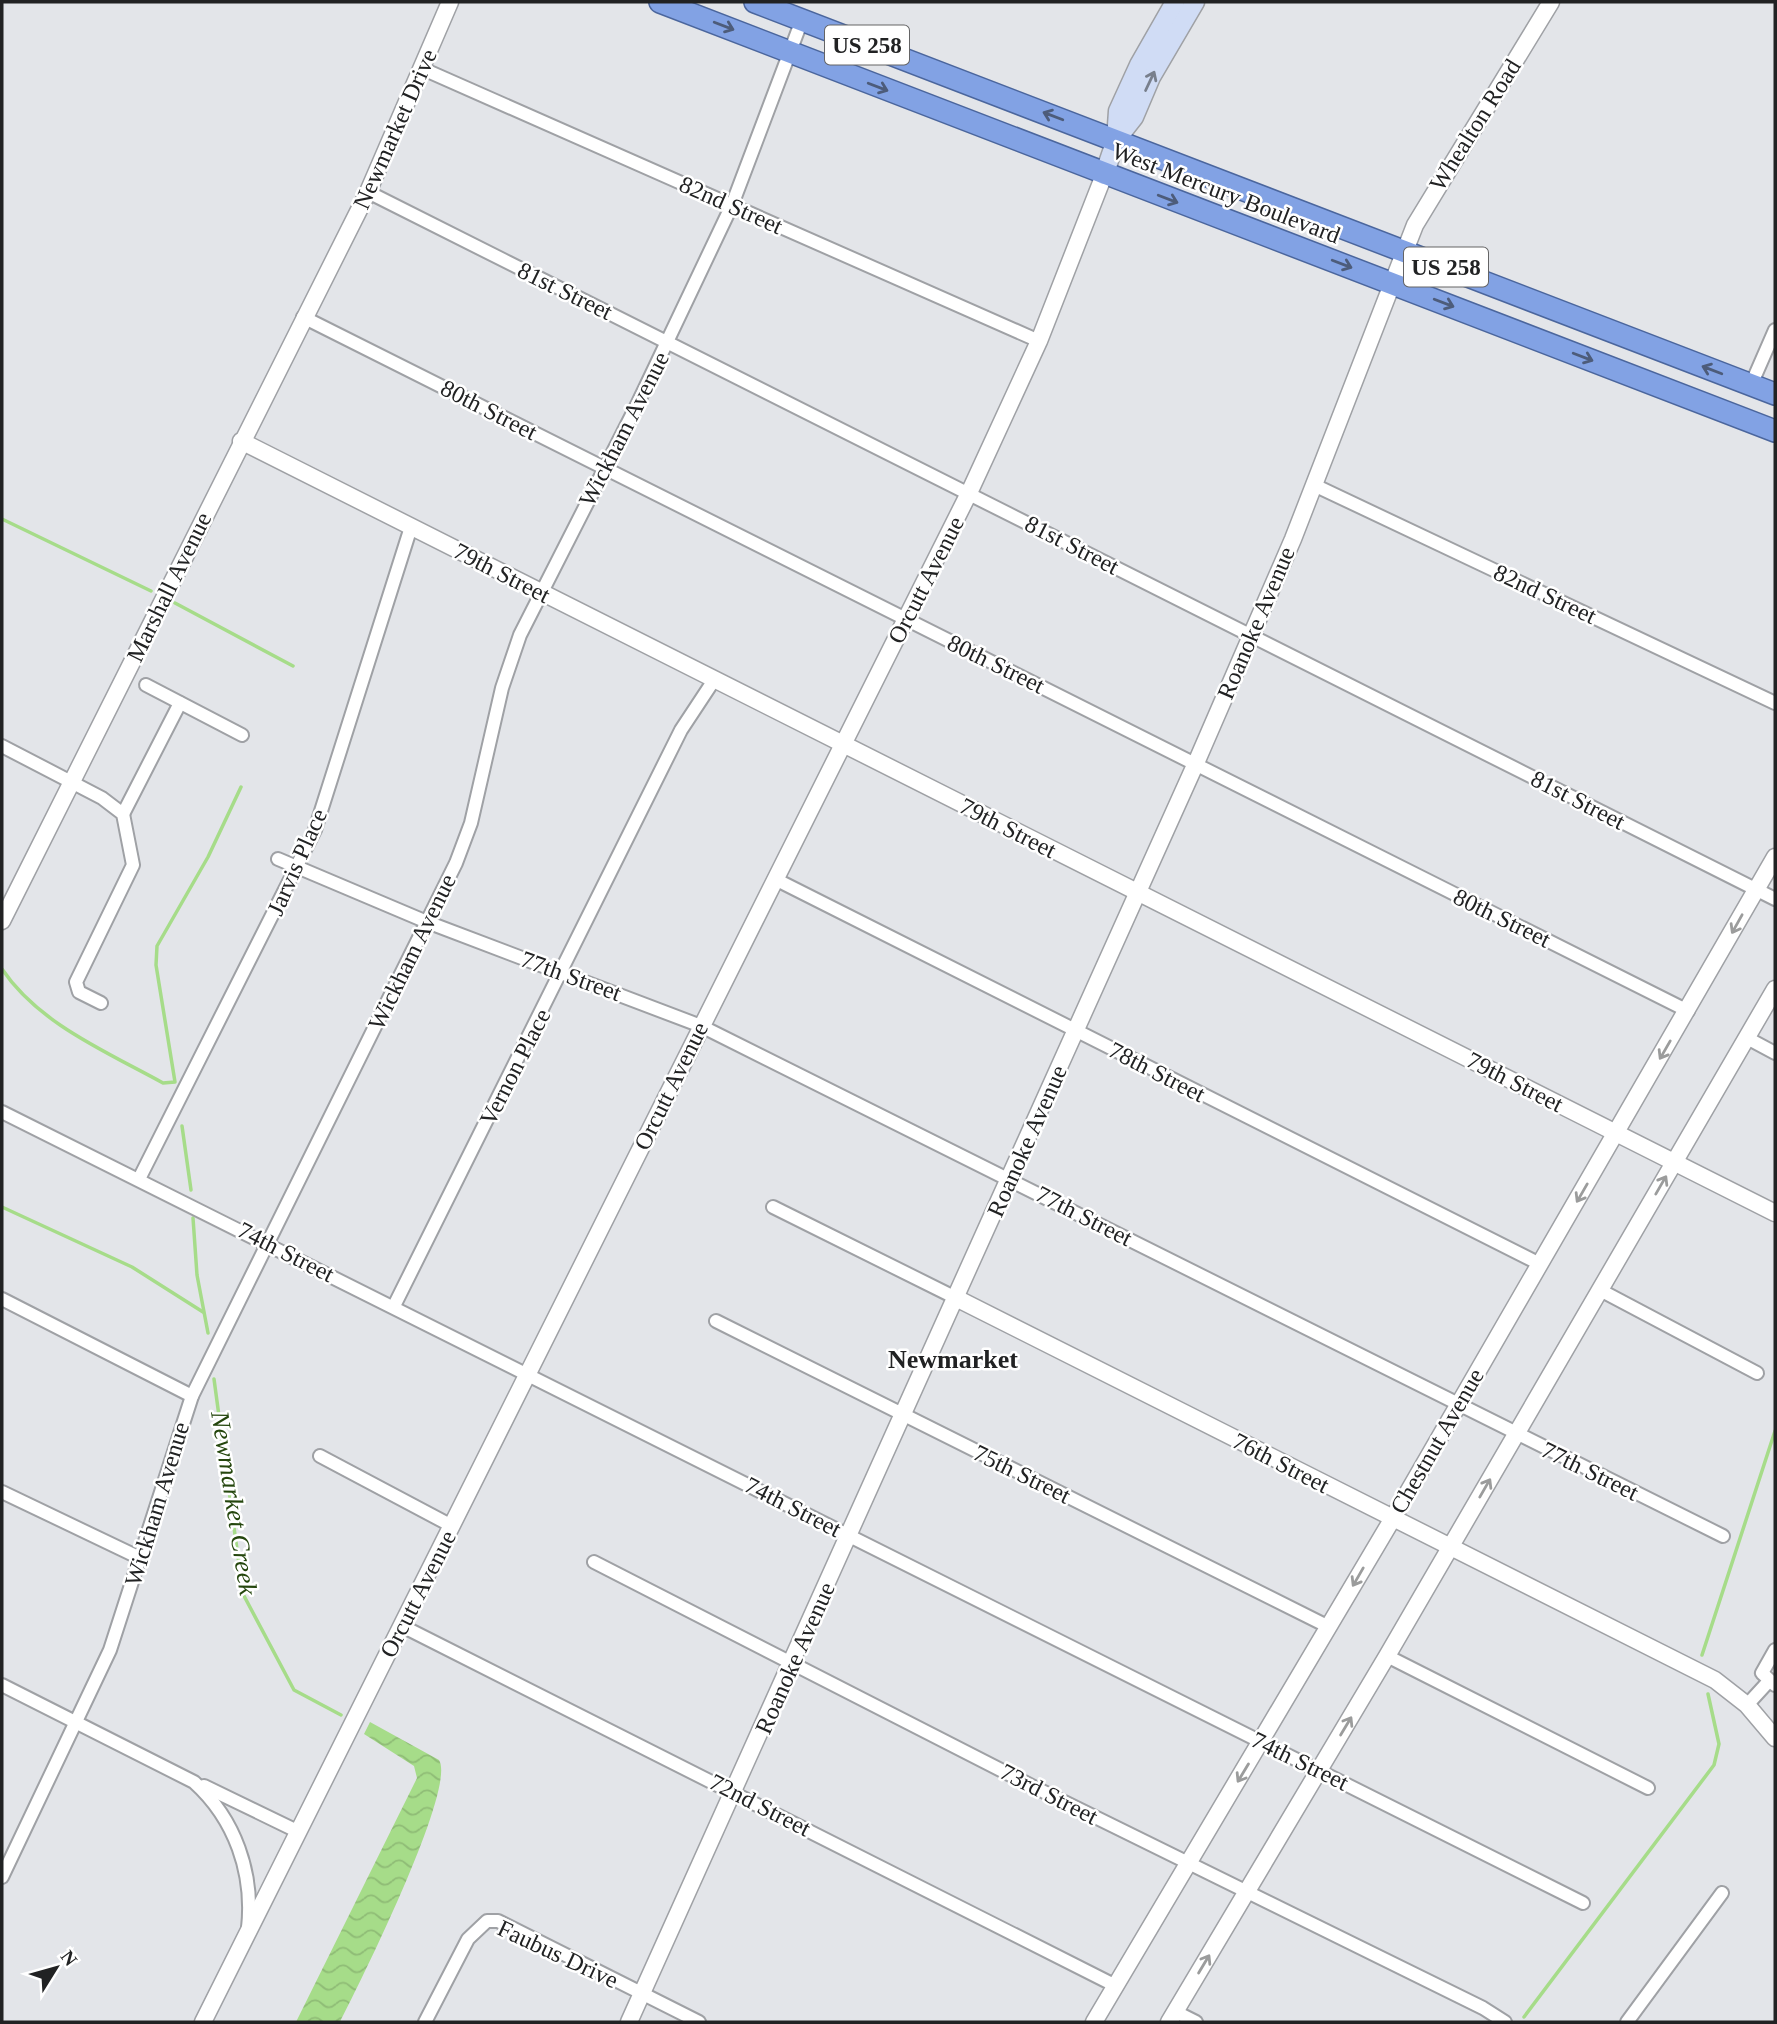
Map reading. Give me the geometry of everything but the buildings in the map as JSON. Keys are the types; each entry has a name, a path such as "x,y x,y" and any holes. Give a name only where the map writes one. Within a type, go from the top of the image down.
{"highway":[{"name":"West Mercury Boulevard","path":"660,2 1775,431"},
{"name":"West Mercury Boulevard","path":"755,2 1775,394"}],"main road":[{"name":"Orcutt Avenue","path":"1104,175 1116,140 1118,111 1139,65 1175,2"},
{"name":"Orcutt Avenue","path":"1116,140 1134,117 1152,77 1195,2"}],"street":[{"name":"Newmarket Drive","path":"335,254 368,192 450,2"},
{"name":"Whealton Road","path":"1404,251 1434,192 1551,2"},
{"name":"Wickham Avenue","path":"2,1877 110,1650 192,1396 428,922 471,823 502,688 520,635 668,342 732,205 802,20"},
{"name":"82nd Street","path":"423,69 1038,341"},
{"name":"Orcutt Avenue","path":"203,2022 969,493 1038,341 1104,175"},
{"name":"81st Street","path":"368,192 1775,899"},
{"name":"Roanoke Avenue","path":"629,2022 735,1793 1196,763 1314,485 1404,251"},
{"name":"Marshall Avenue","path":"2,920 335,254"},
{"name":"80th Street","path":"303,317 1688,1011"},
{"path":"1751,385 1775,330"},
{"name":"79th Street","path":"241,441 1775,1213"},
{"name":"82nd Street","path":"1314,485 1775,703"},
{"name":"Jarvis Place","path":"139,1179 314,830 411,527"},
{"name":"Vernon Place","path":"394,1306 681,730 714,680"},
{"path":"146,685 242,735"},
{"path":"101,1003 79,992 76,982 133,865 123,814 180,703"},
{"path":"2,746 102,798 123,814"},
{"name":"Chestnut Avenue","path":"1094,2022 1329,1627 1775,857"},
{"name":"77th Street","path":"278,859 428,922 701,1026 1723,1536"},
{"name":"78th Street","path":"775,879 1541,1264"},
{"path":"1196,2022 1172,2017 1451,1547 1775,989"},
{"path":"1747,1038 1775,1053"},
{"name":"74th Street","path":"2,1112 268,1242 1583,1903"},
{"name":"76th Street","path":"773,1207 1704,1674 1747,1704 1775,1738"},
{"path":"1600,1290 1757,1373"},
{"path":"2,1299 192,1396"},
{"name":"75th Street","path":"716,1321 1329,1627"},
{"path":"320,1456 452,1526"},
{"path":"2,1492 140,1558"},
{"name":"73rd Street","path":"594,1563 1483,2008 1505,2022"},
{"name":"72nd Street","path":"402,1626 1116,1986"},
{"path":"1747,1704 1772,1683 1762,1669 1775,1650"},
{"path":"1387,1656 1648,1788"},
{"path":"2,1685 299,1832"},
{"path":"194,1782 222,1812 240,1853 249,1902 247,1935"},
{"path":"1627,2022 1722,1893"},
{"name":"Faubus Drive","path":"425,2022 468,1940 487,1921 498,1921 699,2022"}],"water":[{"path":"370,1722 439,1760 441,1778 434,1808 403,1888 340,2022 296,2022 417,1778 414,1766 364,1734"}],"waterway":[{"name":"Newmarket Creek","path":"2,519 151,591"},
{"name":"Newmarket Creek","path":"175,603 293,666"},
{"name":"Newmarket Creek","path":"2,969 35,1006 75,1035 163,1083 175,1082 156,965 157,946 208,857 241,787"},
{"name":"Newmarket Creek","path":"182,1126 191,1190"},
{"path":"2,1207 132,1267 203,1312"},
{"name":"Newmarket Creek","path":"193,1218 197,1275 208,1333"},
{"name":"Newmarket Creek","path":"214,1379 243,1594 294,1690 341,1715"},
{"path":"1702,1655 1775,1431"},
{"path":"1524,2017 1714,1765 1719,1744 1708,1694"}],"district":[{"name":"Newmarket","path":"953,1359"}]}
